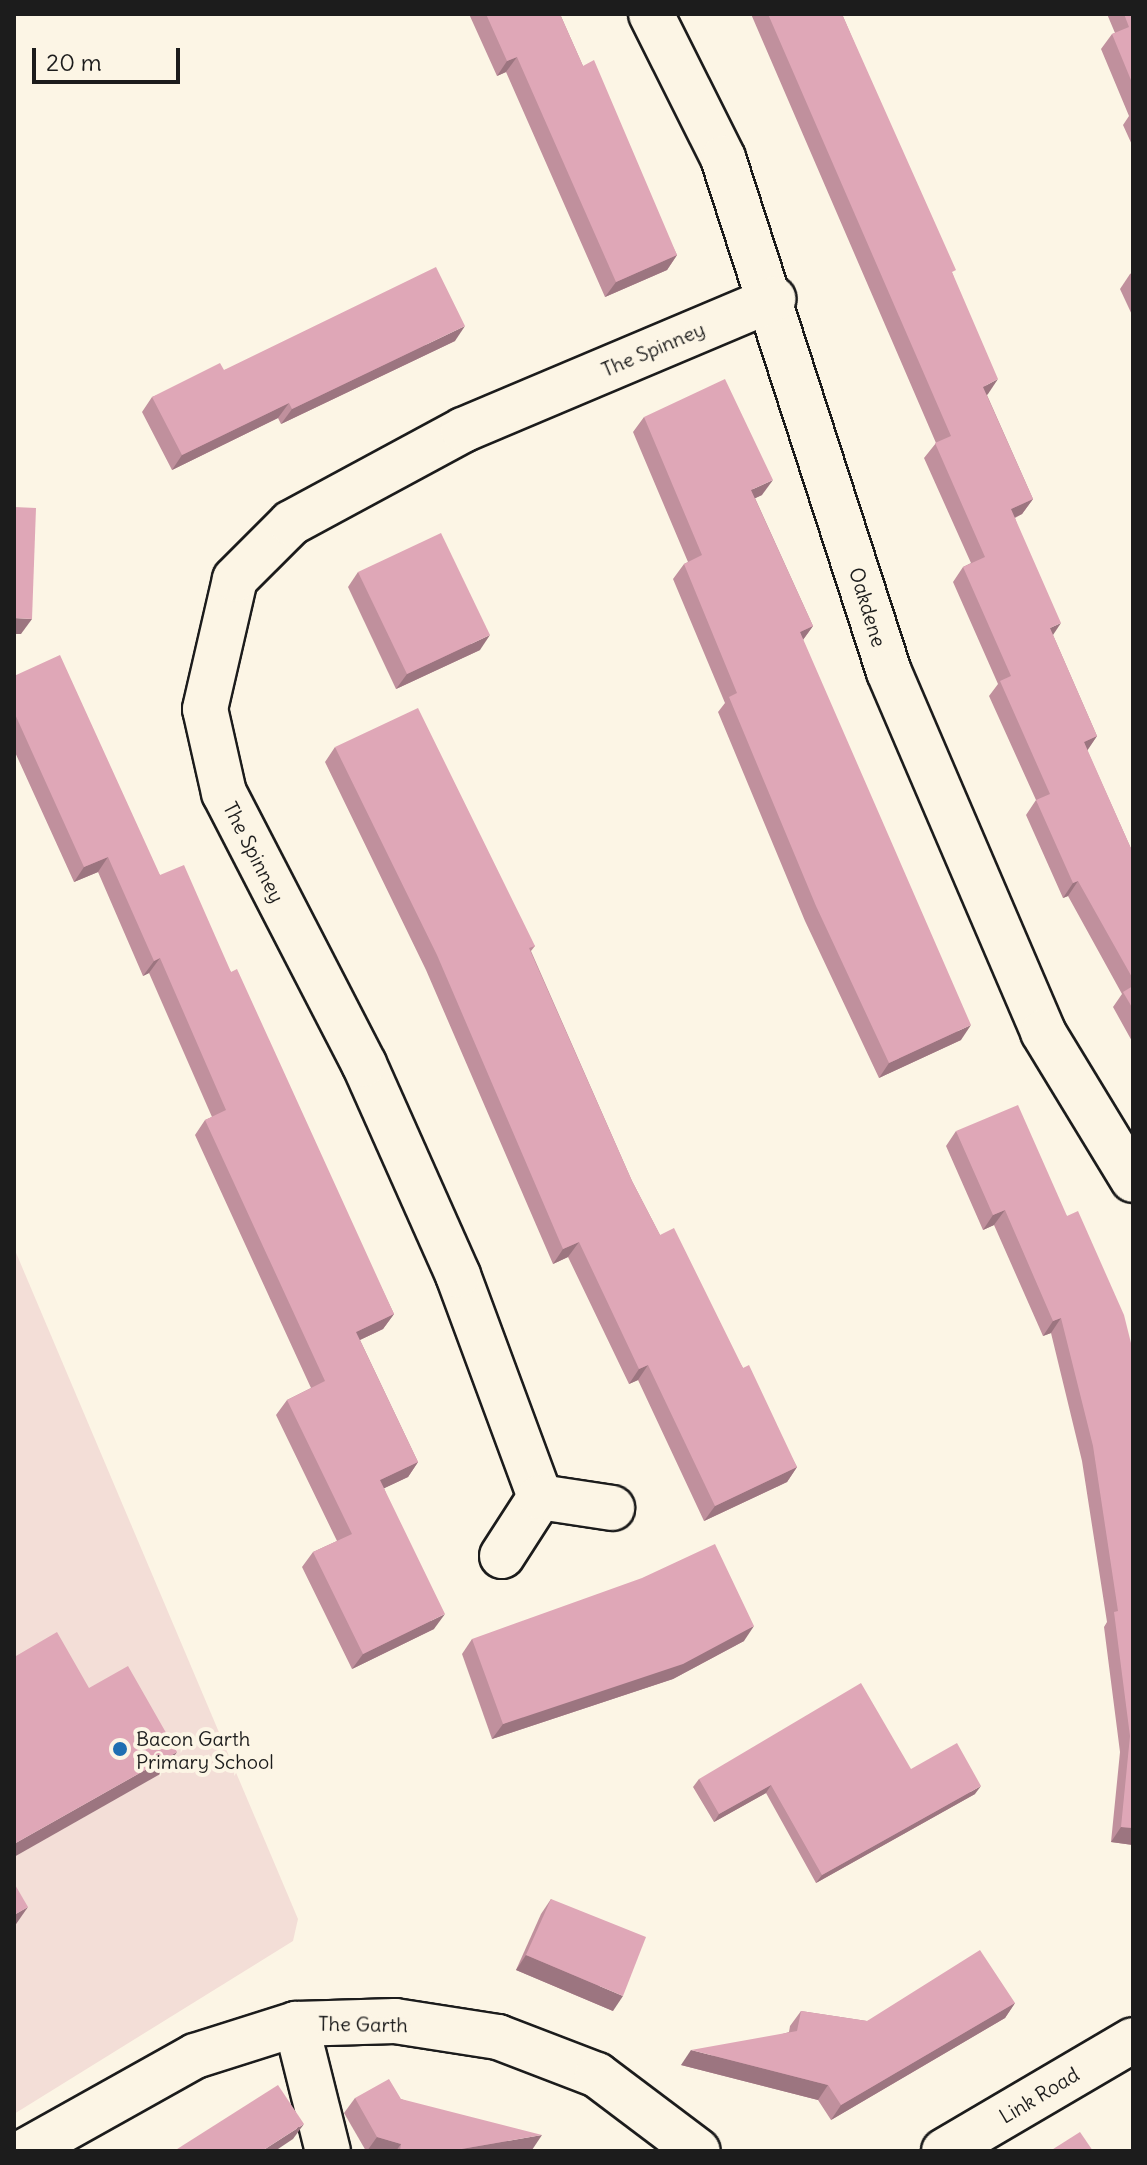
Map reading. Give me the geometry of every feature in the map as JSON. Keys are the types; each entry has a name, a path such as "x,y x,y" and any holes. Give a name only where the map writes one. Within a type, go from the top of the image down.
{"street":[{"name":"Oakdene","path":"651,14 723,158 773,299 889,672 1043,1032 1133,1180"},
{"name":"The Spinney","path":"540,1497 458,1275 370,1078 224,793 205,709 235,579 291,523 463,430 773,299"},
{"path":"502,1556 540,1497 612,1508"},
{"name":"The Garth","path":"25,2151 195,2056 296,2024 395,2021 498,2037 597,2075 698,2151"},
{"path":"296,2024 328,2151"},
{"name":"Link Road","path":"944,2151 1133,2040"}],"shaded area":[{"name":"Bacon Garth Primary School","path":"14,1248 298,1919 293,1941 14,2114"}],"building":[{"path":"486,14 560,14 583,66 594,60 677,255 616,282 517,57 507,61"},
{"path":"768,14 842,14 956,270 952,272 998,379 983,387 1033,499 1011,509 1061,623 1050,628 1097,736 1084,742 1133,853 1133,979 1078,881 1073,883 1036,800 1050,794 1000,681 1011,676 963,567 985,557 935,443 951,436"},
{"path":"1124,14 1133,14 1133,85 1112,34 1129,27"},
{"path":"436,267 465,326 292,409 289,403 182,455 152,397 220,363 224,370"},
{"path":"725,379 773,480 751,490 813,626 800,632 971,1025 889,1063 816,906 729,697 737,693 684,564 702,555 644,417"},
{"path":"14,507 36,508 32,619 14,618"},
{"path":"441,533 490,635 407,674 358,572"},
{"path":"60,655 160,875 184,865 231,972 237,969 394,1314 356,1332 418,1462 380,1480 445,1614 363,1654 313,1552 352,1534 287,1400 325,1381 205,1120 226,1110 160,958 154,961 108,857 84,867 14,712 14,676"},
{"path":"418,708 535,946 529,948 632,1181 660,1235 674,1228 743,1368 749,1365 797,1467 715,1506 648,1365 639,1369 579,1242 563,1249 437,955 335,747"},
{"path":"1133,986 1133,1009 1123,992"},
{"path":"1018,1105 1067,1216 1078,1211 1124,1315 1133,1351 1133,1828 1121,1827 1130,1736 1114,1612 1118,1611 1093,1446 1061,1318 1053,1321 1005,1210 993,1215 956,1131"},
{"path":"715,1544 754,1626 683,1664 503,1724 472,1639 642,1578"},
{"path":"57,1632 89,1688 128,1666 177,1752 14,1844 14,1652 16,1656"},
{"path":"861,1683 911,1769 957,1743 981,1786 822,1875 771,1785 719,1814 699,1779"},
{"path":"14,1883 28,1907 14,1915"},
{"path":"551,1899 646,1937 623,1996 526,1955"},
{"path":"980,1950 1015,2003 841,2105 828,2085 691,2050 797,2031 801,2011 867,2021"},
{"path":"389,2079 401,2099 542,2135 450,2151 400,2151 401,2144 377,2137 355,2098"},
{"path":"278,2085 304,2124 262,2151 174,2151"},
{"path":"1080,2132 1093,2151 1050,2151"}],"place":[{"name":"Bacon Garth Primary School","path":"120,1749"}]}
